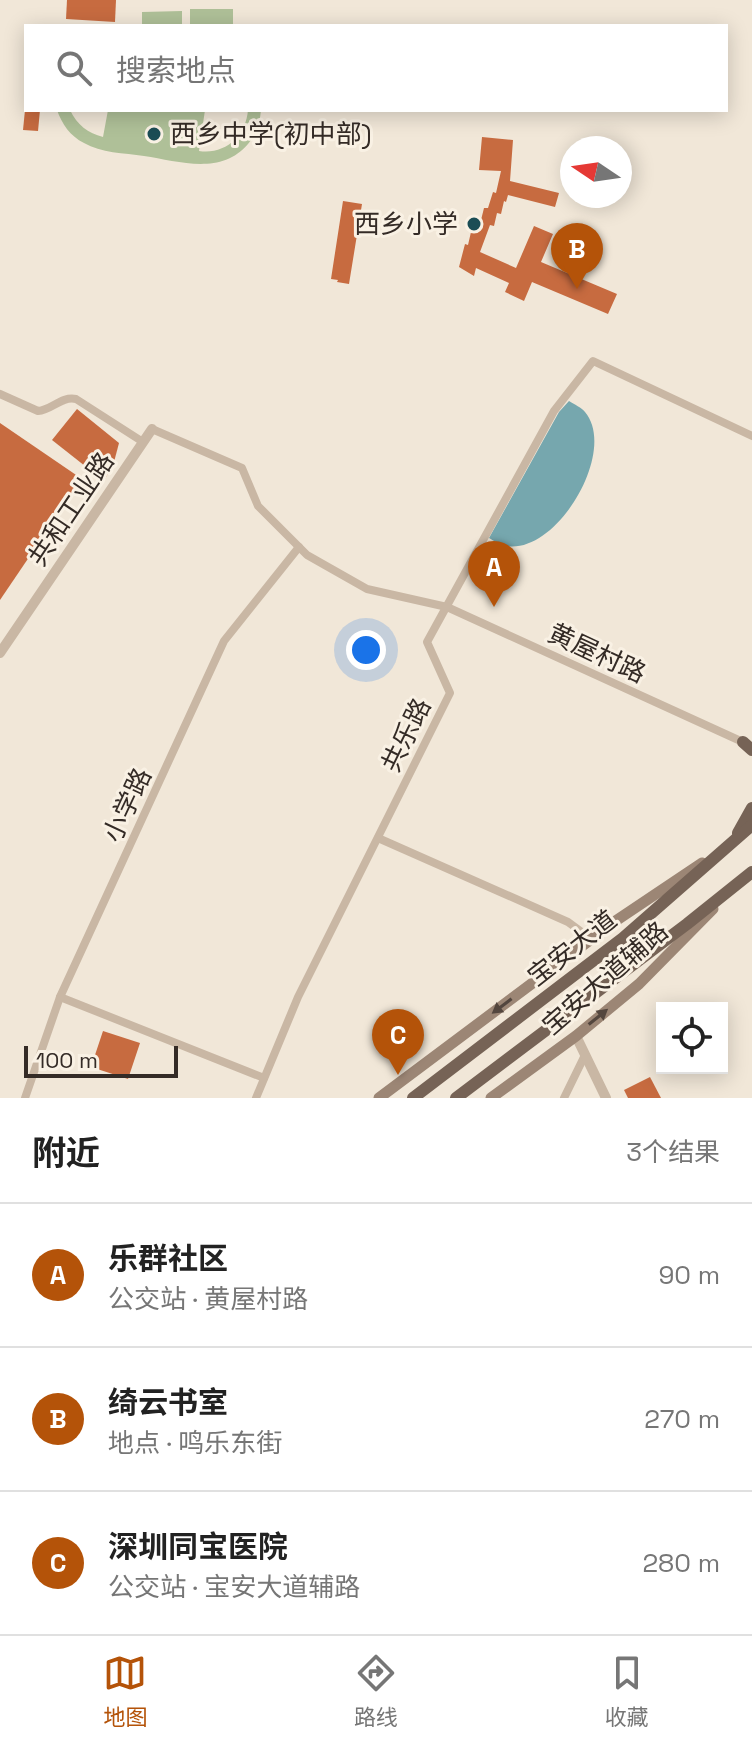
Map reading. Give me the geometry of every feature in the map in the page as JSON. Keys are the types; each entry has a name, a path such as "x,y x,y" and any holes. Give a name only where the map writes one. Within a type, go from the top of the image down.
{"main road":[{"path":"730,844 752,808"},
{"name":"宝安大道","path":"413,1098 623,938 752,825"},
{"name":"宝安大道辅路","path":"379,1098 591,939 730,844"},
{"name":"宝安大道","path":"456,1098 752,873"},
{"name":"宝安大道辅路","path":"491,1098 576,1036 639,984 740,882"}],"street":[{"name":"共乐路","path":"256,1098 298,997 450,693 427,642 554,411 593,361 752,436"},
{"path":"0,394 38,411 64,399 76,399 143,442"},
{"name":"黄屋村路","path":"152,429 242,468 258,506 307,555 367,589 447,607 749,746"},
{"name":"共和工业路","path":"0,653 152,429"},
{"name":"小学路","path":"25,1098 60,997 224,641 299,547"},
{"path":"378,838 568,922 591,939"},
{"path":"60,997 264,1078"},
{"path":"576,1036 606,1098"},
{"path":"564,1098 585,1055"}],"green space":[{"path":"190,9 233,9 233,24 190,24"},
{"path":"182,11 182,24 142,24 142,12"},
{"path":"58,112 71,112 84,128 103,137 108,112 205,112 199,151 208,151 232,142 243,128 248,112 261,112 253,136 237,154 225,160 199,164 98,149 79,140 64,125"}],"water":[{"path":"569,401 585,412 593,429 594,451 577,497 562,518 544,534 525,544 499,544 489,538 559,412"}],"building":[{"path":"67,0 116,0 115,22 66,19"},
{"path":"25,112 40,112 38,131 23,130"},
{"path":"482,137 513,140 510,181 559,193 555,207 508,195 501,214 497,213 494,226 490,225 480,252 516,268 534,226 553,234 541,262 617,294 608,314 532,282 524,301 505,292 509,283 476,268 474,276 459,267 471,232 474,233 484,208 488,208 493,192 496,193 501,171 479,170"},
{"path":"343,201 362,204 349,284 331,279"},
{"path":"77,409 119,443 104,481 52,440"},
{"path":"0,423 82,479 0,600"},
{"path":"103,1031 140,1043 128,1079 91,1067"},
{"path":"650,1077 661,1098 628,1098 624,1090"}],"place":[{"name":"西乡中学(初中部)","path":"154,134"},
{"name":"西乡小学","path":"474,224"},
{"name":"绮云书室","path":"577,289"},
{"name":"乐群社区","path":"494,607"},
{"name":"深圳同宝医院","path":"398,1075"}]}
